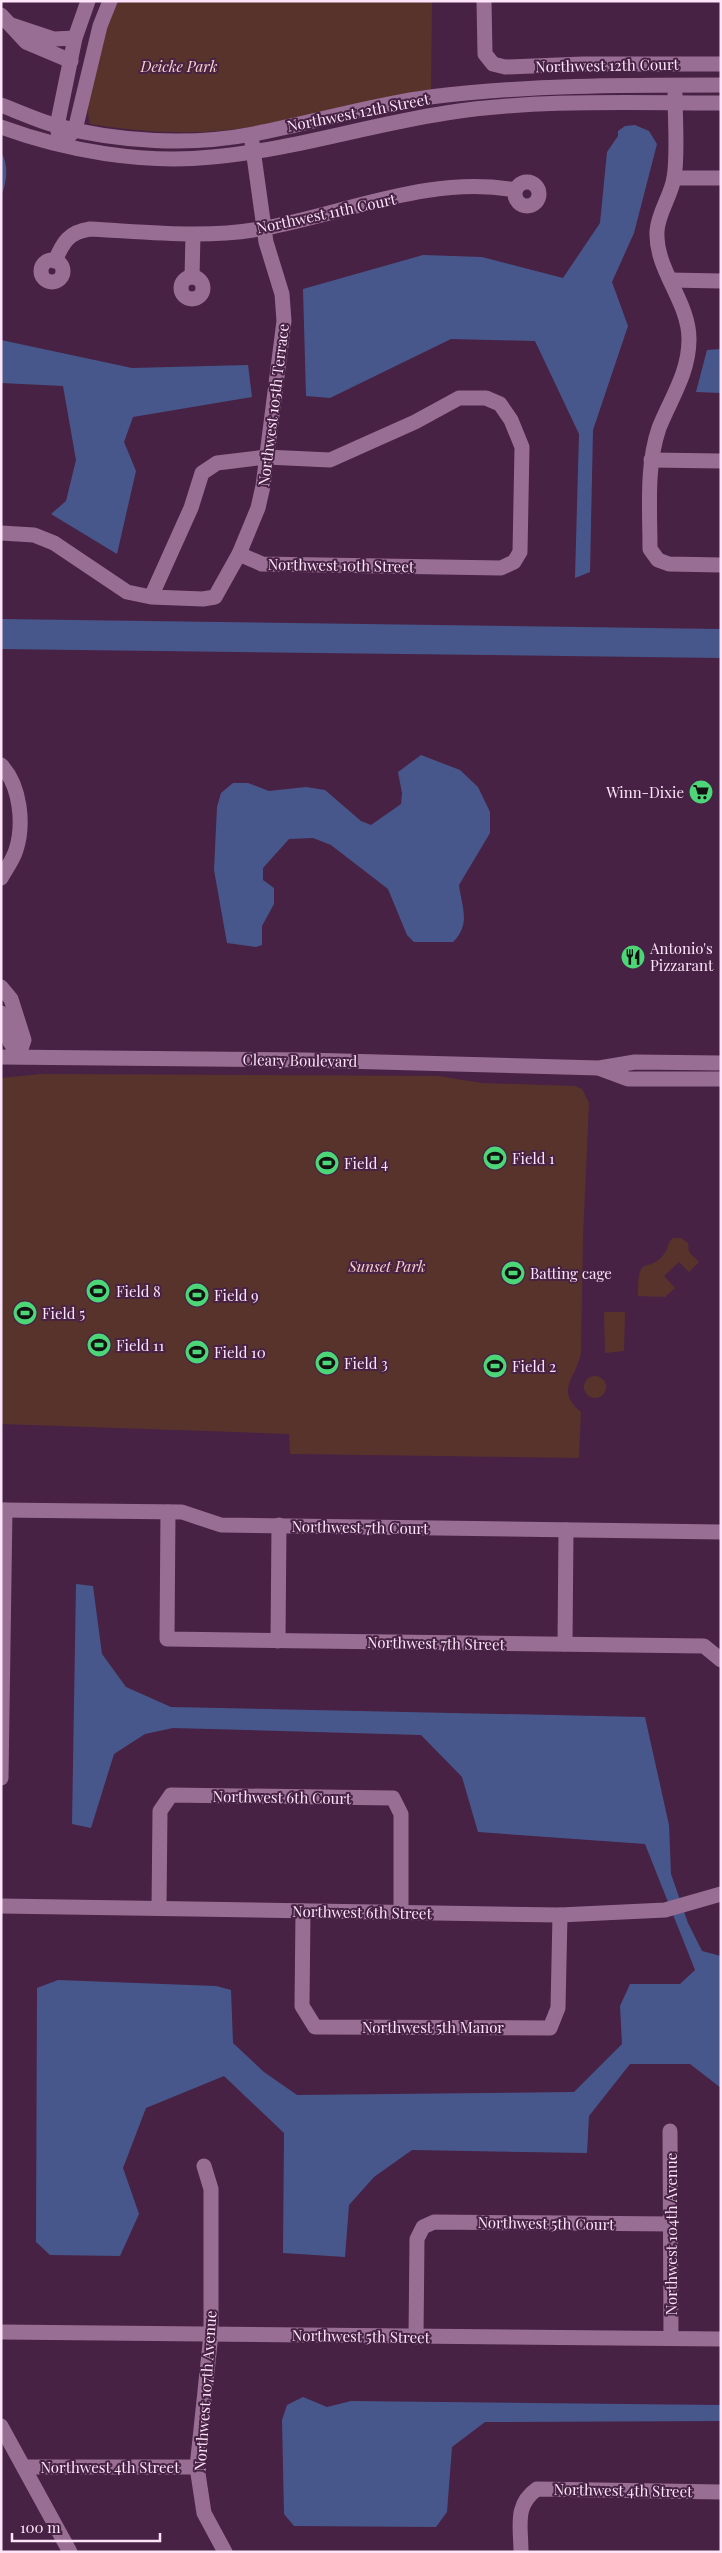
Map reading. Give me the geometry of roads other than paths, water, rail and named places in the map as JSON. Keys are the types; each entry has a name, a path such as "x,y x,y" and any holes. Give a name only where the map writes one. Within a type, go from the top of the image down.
{"street":[{"path":"60,145 57,126 75,38 88,1"},
{"path":"60,145 75,130 97,36 110,1"},
{"name":"Northwest 12th Court","path":"484,1 485,54 493,64 505,67 583,64 721,64"},
{"path":"6,20 54,39 75,38"},
{"path":"6,20 26,42 71,61"},
{"name":"Northwest 12th Street","path":"1,105 57,126 75,130 149,139 204,139 251,134 415,99 486,90 577,85 721,85"},
{"path":"676,85 674,178 657,231 660,257 690,338 688,361 681,384 659,428 652,460 650,548 658,560 669,564 721,565"},
{"name":"Northwest 12th Street","path":"1,127 42,142 60,145 145,157 211,158 254,152 447,112 557,103 721,103"},
{"name":"Northwest 105th Terrace","path":"239,554 258,508 277,392 284,322 282,294 264,228 251,134"},
{"path":"674,178 721,178"},
{"name":"Northwest 11th Court","path":"56,260 62,244 76,231 90,229 193,235 264,228 376,200 462,186 491,185 516,190"},
{"path":"192,277 193,235"},
{"path":"670,280 721,281"},
{"name":"Northwest 10th Street","path":"239,554 262,564 501,568 514,562 520,552 522,447 512,420 500,404 486,398 458,398 415,422 330,460 266,457"},
{"path":"152,597 191,508 202,473 217,462 266,457"},
{"path":"652,460 721,461"},
{"path":"1,533 34,535 54,543 127,592 152,597 203,599 215,597 239,554"},
{"path":"1,765 15,790 21,815 20,836 15,852 1,878"},
{"path":"1,987 11,999 24,1040 19,1055"},
{"path":"1,1013 10,1042 19,1055"},
{"name":"Cleary Boulevard","path":"1,1057 19,1055 599,1068 635,1062 721,1063"},
{"name":"Cleary Boulevard","path":"599,1068 628,1079 721,1079"},
{"path":"1,1778 3,1510"},
{"name":"Northwest 7th Court","path":"3,1510 182,1512 221,1525 721,1532"},
{"name":"Northwest 7th Street","path":"168,1512 168,1639 704,1646 721,1660"},
{"path":"278,1641 279,1525"},
{"path":"565,1644 566,1530"},
{"name":"Northwest 6th Court","path":"159,1908 160,1811 171,1795 393,1798 401,1814 401,1912"},
{"name":"Northwest 6th Street","path":"1,1906 560,1915 665,1910 721,1894"},
{"name":"Northwest 5th Manor","path":"303,1911 302,2006 315,2027 550,2028 558,2008 560,1915"},
{"name":"Northwest 104th Avenue","path":"670,2131 671,2338"},
{"name":"Northwest 107th Avenue","path":"204,2166 211,2189 211,2334 197,2467 204,2513 225,2552"},
{"name":"Northwest 5th Court","path":"416,2337 417,2239 423,2227 434,2222 671,2224"},
{"name":"Northwest 5th Street","path":"1,2332 721,2339"},
{"path":"1,2426 70,2552"},
{"name":"Northwest 4th Street","path":"24,2467 197,2467"},
{"name":"Northwest 4th Street","path":"521,2552 521,2506 528,2495 537,2489 721,2492"}],"water":[{"path":"635,125 649,131 657,144 634,233 612,282 628,326 593,430 590,572 575,578 579,434 535,341 451,339 330,398 306,396 303,289 423,255 482,257 563,278 600,223 607,152 618,136 618,131 625,126"},
{"path":"1,151 6,174 1,197"},
{"path":"1,340 132,368 248,365 252,397 133,417 124,442 136,471 117,554 51,514 66,501 76,460 63,386 1,383"},
{"path":"721,349 721,393 696,392 707,350"},
{"path":"1,619 721,629 721,658 1,649"},
{"path":"421,755 460,770 478,787 490,812 490,833 459,885 464,922 459,935 453,942 414,942 407,935 388,889 331,845 313,838 289,839 263,868 263,880 274,888 274,904 262,926 262,945 256,947 227,943 214,870 217,807 221,793 233,783 248,783 269,791 306,787 325,790 361,821 371,825 401,804 402,793 398,772"},
{"path":"76,1584 93,1586 102,1654 126,1687 171,1707 645,1717 669,1825 671,1874 688,1923 702,1951 721,1956 721,2088 690,2064 630,2064 589,2116 587,2153 412,2150 374,2177 349,2205 345,2257 283,2253 284,2133 224,2076 146,2108 123,2168 139,2214 120,2256 50,2255 36,2242 37,1988 58,1980 216,1986 231,1990 233,2043 264,2072 297,2095 574,2092 622,2044 620,2006 630,1984 680,1984 695,1970 645,1844 478,1832 462,1777 421,1735 173,1728 145,1734 114,1754 91,1828 72,1824"},
{"path":"303,2397 327,2407 351,2401 721,2405 721,2421 485,2422 452,2447 447,2512 436,2527 294,2526 284,2514 282,2420 287,2405"}],"place":[{"name":"Winn-Dixie","path":"701,792"},
{"name":"Antonio's Pizzarant","path":"633,957"},
{"name":"Field 1","path":"495,1158"},
{"name":"Field 4","path":"327,1163"},
{"name":"Batting cage","path":"513,1273"},
{"name":"Field 8","path":"98,1291"},
{"name":"Field 9","path":"197,1295"},
{"name":"Field 5","path":"25,1313"},
{"name":"Field 11","path":"99,1345"},
{"name":"Field 10","path":"197,1352"},
{"name":"Field 3","path":"327,1363"},
{"name":"Field 2","path":"495,1366"}],"park label":[{"name":"Deicke Park","path":"179,66"},
{"name":"Sunset Park","path":"387,1266"}]}
